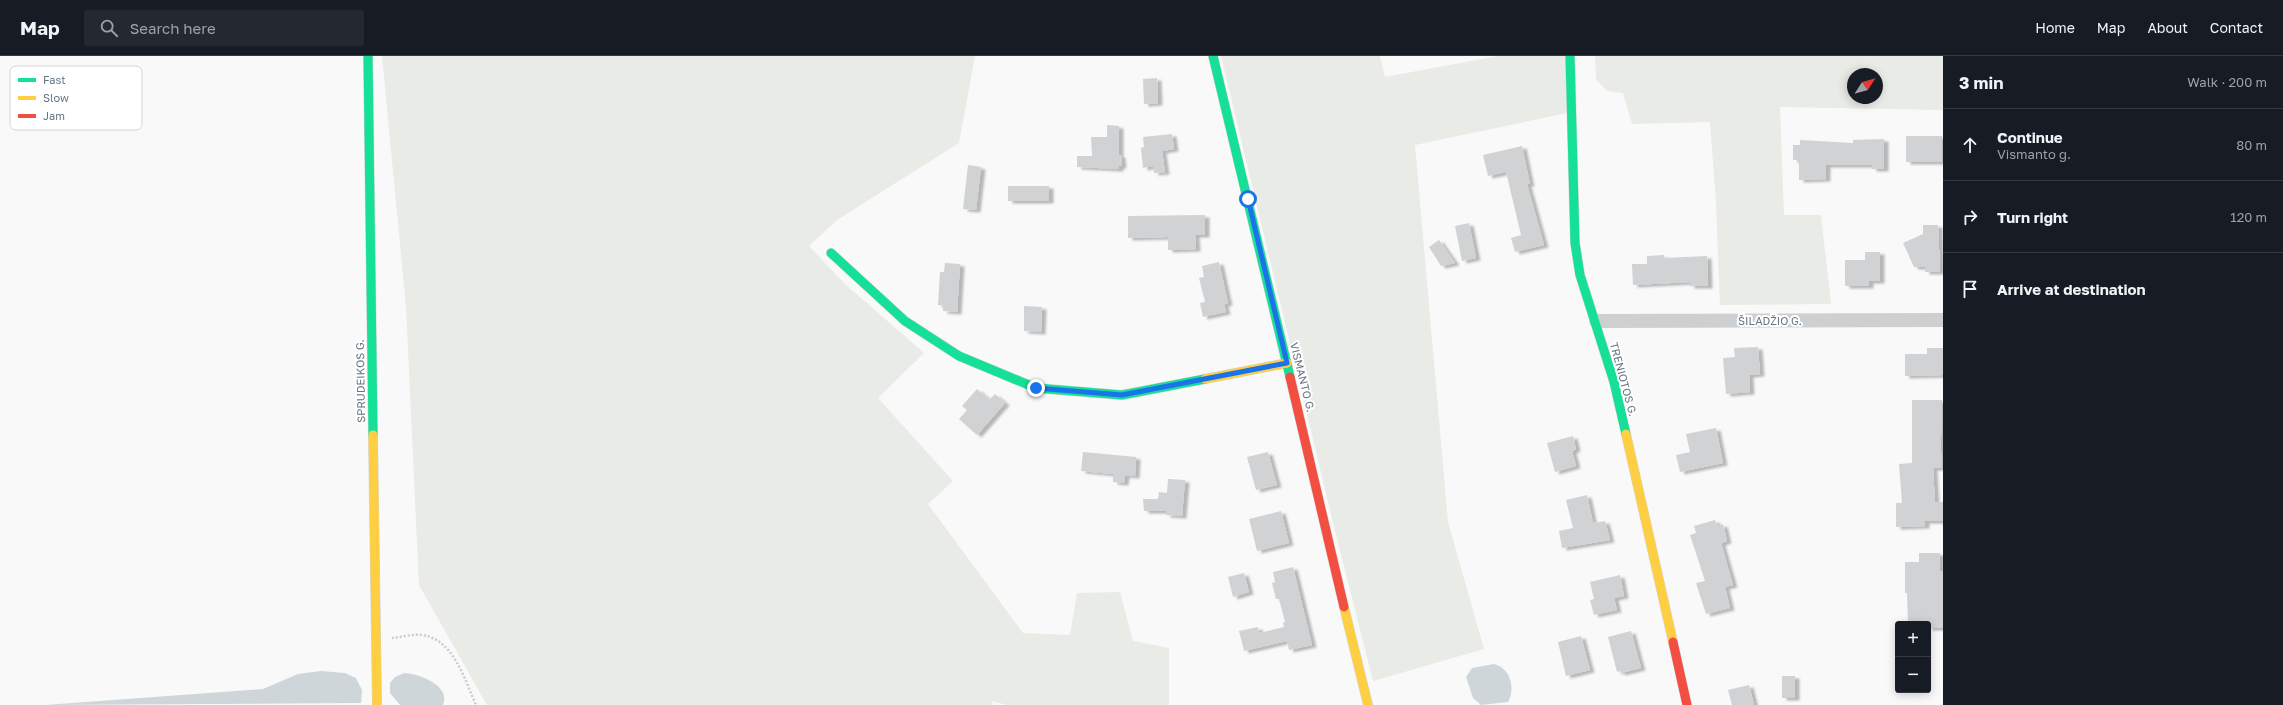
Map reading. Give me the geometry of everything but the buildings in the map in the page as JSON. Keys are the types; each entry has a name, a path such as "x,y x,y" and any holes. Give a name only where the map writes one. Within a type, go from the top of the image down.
{"street":[{"name":"SPRUDEIKOS G.","path":"368,56 376,705"},
{"name":"VISMANTO G.","path":"1213,56 1368,705"},
{"name":"TRENIOTOS G.","path":"1570,56 1575,243 1580,276 1596,321 1614,382 1687,705"},
{"path":"831,253 905,321 959,356 1036,388 1122,395 1287,363"},
{"name":"ŠILADŽIO G.","path":"1596,321 1943,320"}],"path":[{"path":"376,640 422,635 435,638 446,648 456,662 476,705"}],"shaded area":[{"path":"382,56 975,56 959,143 837,220 809,246 845,284 924,353 878,398 953,481 928,504 1023,633 1070,635 1077,593 1120,592 1133,641 1169,648 1169,705 1007,705 992,701 993,705 487,705 419,585 406,307"},
{"path":"1221,56 1380,56 1385,77 1498,56 1567,56 1567,113 1415,145 1448,522 1484,649 1373,681 1335,531"},
{"path":"1595,56 1943,56 1943,110 1780,107 1784,215 1821,215 1831,304 1720,305 1716,202 1710,122 1632,124 1623,93 1607,91 1596,79"},
{"path":"1494,664 1500,666 1508,674 1511,685 1510,697 1508,702 1481,705 1473,698 1466,677 1472,668"},
{"path":"321,671 345,673 356,678 362,690 361,703 45,705 263,689 298,674"},
{"path":"404,673 425,678 438,686 444,698 443,705 400,705 390,693 390,683 395,677"}],"traffic: fast":[{"path":"368,56 373,435"},
{"path":"1213,56 1290,377"},
{"path":"1570,56 1575,243 1580,275 1614,382 1626,434"},
{"path":"831,253 905,321 959,356 1036,388 1122,395 1205,379"}],"traffic: slow":[{"path":"1205,379 1287,363"},
{"path":"1626,434 1673,642"},
{"path":"373,435 377,705"},
{"path":"1344,607 1368,705"}],"traffic: jam":[{"path":"1290,377 1344,607"},
{"path":"1673,642 1687,705"}],"route":[{"path":"1036,388 1122,395 1287,363 1248,199"}]}
